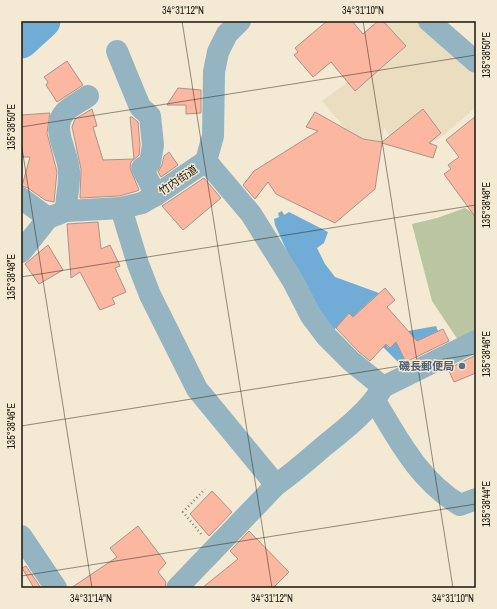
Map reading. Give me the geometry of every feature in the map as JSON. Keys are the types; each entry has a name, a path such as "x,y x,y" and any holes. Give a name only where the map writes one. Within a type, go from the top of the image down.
{"street":[{"name":"竹内街道","path":"57,214 121,208 142,203 206,161 213,136 214,72 218,52 227,34 240,21"},
{"path":"429,21 476,62"},
{"path":"117,51 140,107 150,116 153,145 150,163 142,168 156,195"},
{"path":"21,252 57,214 66,198 70,172 60,134 59,121 65,112 88,96"},
{"path":"206,161 251,214 293,281 311,316 326,336 351,361 379,394 403,449 425,477 442,494 460,505 476,499"},
{"path":"21,198 57,214"},
{"path":"121,208 138,264 150,295 193,382 276,485"},
{"path":"176,588 276,485 336,437 379,394 476,341"},
{"path":"21,536 56,588"}],"path":[{"path":"205,489 183,512 214,550"}],"shaded area":[{"path":"378,21 420,21 464,62 476,76 476,107 444,135 419,151 397,147 384,127 382,142 353,137 322,101 348,82 331,62"}],"green space":[{"path":"465,208 476,215 476,332 458,340 432,301 412,224 437,218"}],"water":[{"path":"282,211 284,215 289,212 328,232 324,243 317,248 325,264 335,277 379,293 357,313 389,348 408,331 436,326 438,331 400,350 406,363 402,366 349,313 333,331 301,282 275,225 274,219 279,217 278,213"}],"building":[{"path":"327,21 352,21 363,34 378,21 383,21 406,46 355,91 331,62 313,77 294,55 298,52 295,48"},
{"path":"67,61 83,85 57,102 46,85 48,82 44,77"},
{"path":"178,88 201,90 201,113 186,114 186,105 167,105"},
{"path":"92,109 97,126 93,127 103,160 134,159 130,117 138,122 140,145 139,155 131,162 130,168 139,190 119,196 80,198 81,169 72,127 75,119"},
{"path":"423,109 441,133 429,143 437,146 433,158 382,143 375,189 335,223 276,194 268,182 255,199 243,185 254,171 318,131 306,127 315,112 363,139 382,142"},
{"path":"50,113 47,133 57,172 54,202 45,200 28,188 22,186 30,157 22,157 21,115"},
{"path":"476,116 476,218 444,174 451,169 448,165 459,157 446,140"},
{"path":"169,152 178,165 161,177 158,172 162,165 164,156"},
{"path":"204,178 221,198 183,230 162,206"},
{"path":"98,222 101,249 110,245 120,266 115,268 126,292 112,298 115,304 100,310 80,272 71,278 67,224"},
{"path":"48,245 63,270 39,284 25,264"},
{"path":"385,288 395,300 387,307 417,341 443,329 449,341 406,362 396,342 390,348 386,344 370,361 359,352 336,328 349,313 353,317"},
{"path":"476,355 476,373 454,382 448,369"},
{"path":"212,491 232,512 209,536 190,514"},
{"path":"138,526 166,563 158,572 166,582 165,588 71,588 117,557 110,548"},
{"path":"249,531 289,572 273,588 202,588 238,559 230,551"},
{"path":"26,566 41,588 34,588 22,568"}],"waterway":[{"path":"21,41 43,21"}],"place":[{"name":"磯長郵便局","path":"462,366"}]}
